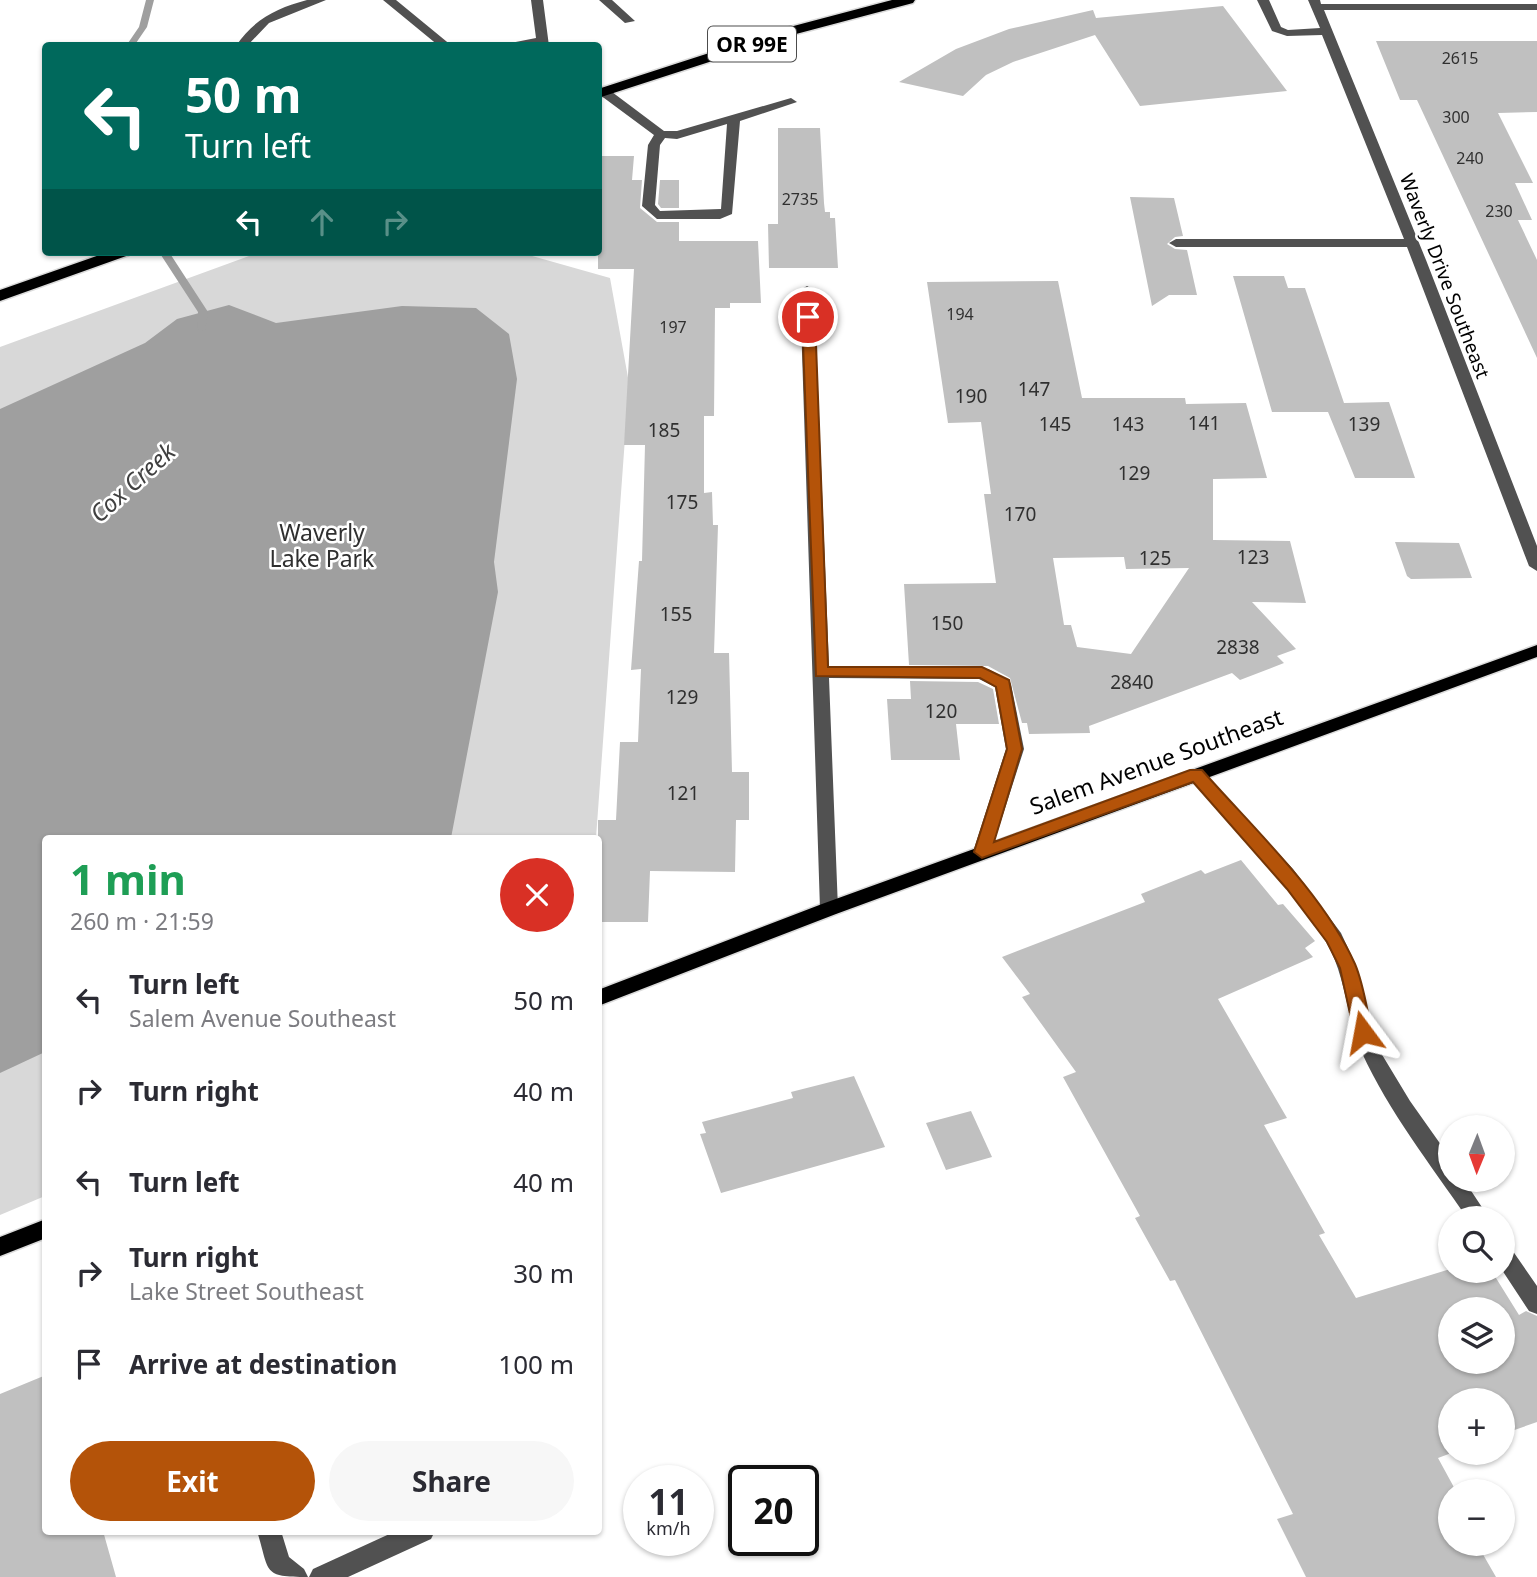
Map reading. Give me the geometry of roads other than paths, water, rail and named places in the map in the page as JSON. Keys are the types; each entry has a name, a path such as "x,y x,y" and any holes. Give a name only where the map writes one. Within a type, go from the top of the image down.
{"highway":[{"name":"OR 99E","path":"602,93 791,31 908,0"},
{"path":"0,296 112,256"}],"main road":[{"name":"Salem Avenue Southeast","path":"602,996 982,852 1537,650"},
{"path":"0,1247 42,1230"}],"street":[{"path":"244,42 262,20 285,9 320,0"},
{"path":"389,0 442,42"},
{"path":"537,0 543,42"},
{"path":"605,0 629,21"},
{"path":"1263,0 1276,29 1287,33 1327,31"},
{"path":"1316,3 1433,3 1537,7"},
{"name":"Waverly Drive Southeast","path":"1316,3 1537,566"},
{"path":"602,94 661,134 677,135 791,102"},
{"path":"661,134 654,145 648,206 651,212 657,215 720,215 726,211 734,118"},
{"path":"1176,243 1412,243"},
{"path":"807,290 829,909"},
{"path":"821,672 982,673 1003,684 1015,749 982,852"},
{"path":"1196,775 1293,884 1334,938 1348,968 1363,1032 1380,1070 1438,1157"},
{"path":"1515,1272 1537,1304"},
{"path":"270,1535 279,1564 296,1577"},
{"path":"321,1577 414,1535"}],"water":[{"name":"Waverly Lake Park","path":"229,305 276,323 402,306 476,308 509,334 517,379 494,562 498,592 452,835 42,835 42,1053 0,1073 0,409 145,343 177,319"}],"waterway":[{"name":"Cox Creek","path":"133,42 143,27 150,0"},
{"name":"Cox Creek","path":"167,256 203,312 202,328"}]}
